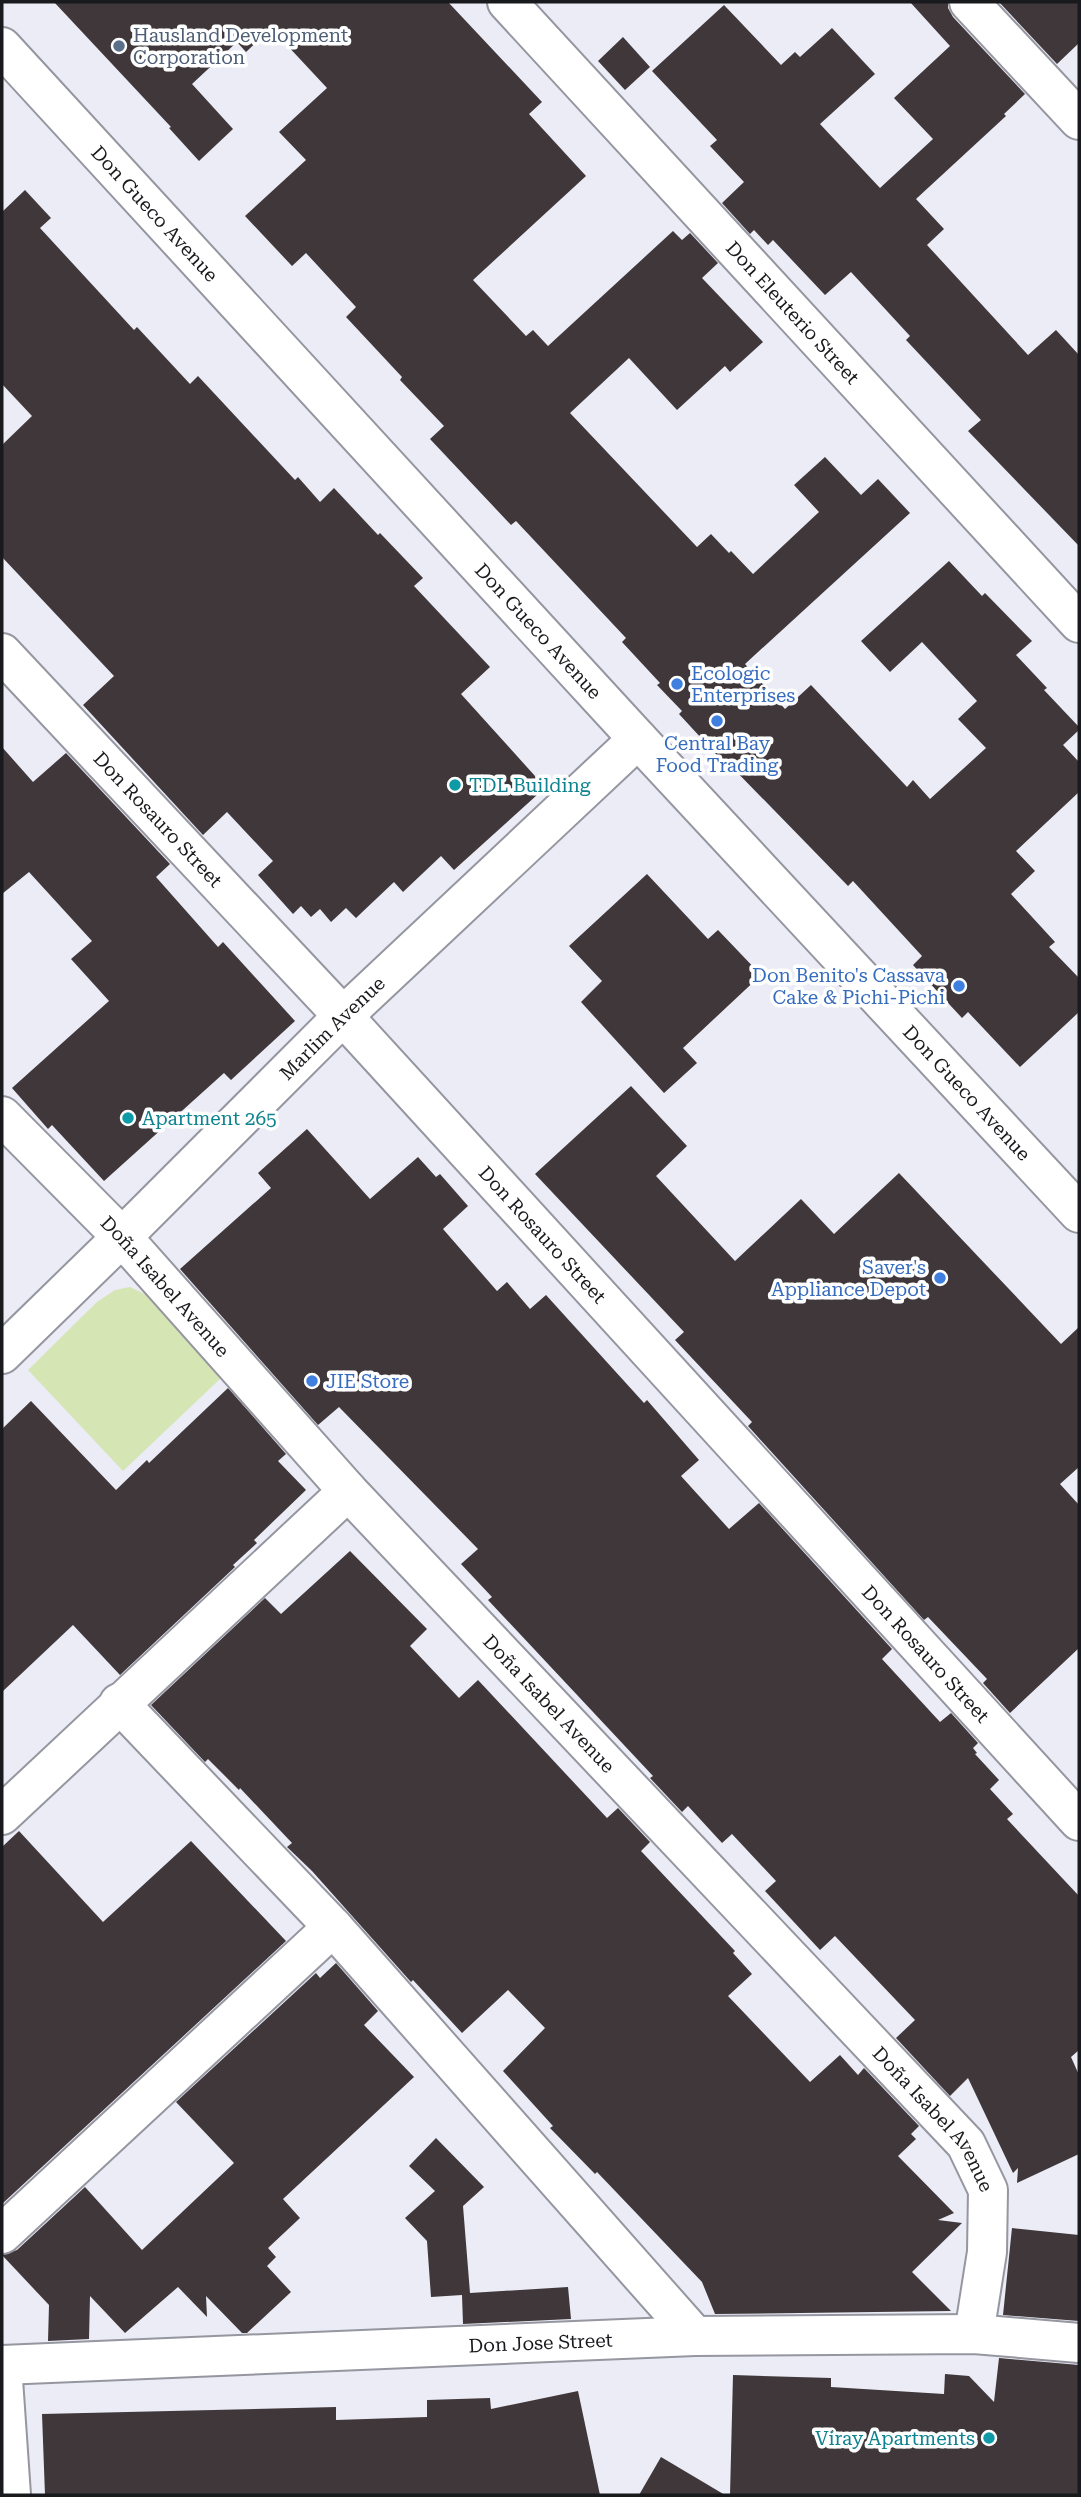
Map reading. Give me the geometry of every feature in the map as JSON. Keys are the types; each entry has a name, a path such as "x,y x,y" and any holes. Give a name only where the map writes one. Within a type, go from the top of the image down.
{"street":[{"name":"Don Eleuterio Street","path":"507,2 1079,624"},
{"path":"969,2 1079,120"},
{"name":"Don Gueco Avenue","path":"2,47 638,739 1079,1213"},
{"name":"Don Rosauro Street","path":"2,653 343,1016 1079,1821"},
{"name":"Marlim Avenue","path":"2,1354 343,1016 638,739"},
{"name":"Doña Isabel Avenue","path":"2,1115 122,1237 348,1491 966,2144 988,2190 987,2252 974,2334"},
{"path":"2,1815 348,1491"},
{"path":"119,1703 333,1927 695,2336"},
{"path":"2,2234 333,1927"},
{"name":"Don Jose Street","path":"2,2365 695,2336 974,2334 1079,2343"},
{"path":"2,2365 11,2495"}],"green space":[{"path":"130,1287 149,1296 222,1377 123,1471 28,1370 97,1302 115,1290"}],"building":[{"path":"54,2 448,2 542,102 529,114 586,176 473,280 526,336 533,330 548,346 673,231 682,240 690,233 718,263 702,278 763,342 730,372 725,366 677,410 629,358 570,413 697,547 711,534 753,574 819,512 794,485 825,457 861,495 878,479 910,513 745,664 785,709 811,685 907,787 913,780 930,799 986,748 958,719 977,701 922,642 890,672 861,641 949,561 982,596 985,593 1032,641 1016,655 1079,727 1063,745 1079,762 1079,792 1016,851 1035,871 1011,894 1055,942 1049,947 1079,978 1079,1012 1020,1067 968,1012 962,1018 913,965 922,956 853,881 848,886 728,763 726,765 679,714 682,711 657,685 660,683 622,642 626,638 516,521 511,525 430,439 444,426 346,317 356,307 306,253 292,266 245,216 306,160 279,132 327,88 271,28 246,52 237,42 192,84 233,129 199,161 169,128 171,127"},
{"path":"910,2 948,2 953,17 1025,94 1004,114 1006,116 916,199 944,229 927,245 1028,355 1056,330 1079,355 1079,546 968,431 981,420 906,340 910,336 851,272 825,295 773,240 768,245 754,230 750,234 722,203 744,182 710,146 717,140 652,71 724,5 781,65 795,52 800,57 832,28 875,74 820,124 880,188 933,139 894,98 950,46"},
{"path":"999,2 1079,2 1079,43 1057,64"},
{"path":"623,37 650,67 625,90 598,61"},
{"path":"25,190 51,218 40,228 134,330 137,327 190,384 198,376 295,480 298,477 320,502 334,488 423,578 414,586 490,667 461,694 535,776 537,795 454,870 441,856 403,892 394,882 356,918 346,908 331,922 320,909 311,917 301,906 293,914 258,875 273,861 227,812 203,835 83,705 114,676 2,557 2,445 32,416 2,384 2,212"},
{"path":"2,747 33,782 66,753 170,864 156,877 218,947 223,942 295,1021 231,1080 224,1073 104,1181 52,1125 48,1129 12,1088 109,1001 71,959 92,941 29,872 2,894"},
{"path":"647,874 708,939 718,930 761,975 683,1048 697,1063 664,1093 581,1002 602,981 569,946"},
{"path":"631,1086 687,1146 656,1176 735,1261 801,1199 834,1234 899,1173 1061,1344 1079,1327 1079,1467 1060,1484 1079,1505 1079,1648 1010,1713 983,1683 987,1679 928,1617 924,1620 748,1426 752,1422 675,1340 684,1332 535,1174"},
{"path":"307,1129 370,1199 418,1157 436,1177 440,1174 468,1206 443,1229 497,1291 507,1282 530,1309 546,1295 644,1403 647,1400 699,1460 681,1476 729,1529 759,1503 892,1649 882,1659 940,1722 951,1713 978,1743 973,1748 977,1753 975,1754 999,1780 990,1789 1013,1814 1007,1819 1079,1896 1079,2050 1071,2057 1079,2075 1079,2154 1017,2183 1018,2168 1013,2173 968,2078 950,2096 896,2038 915,2020 835,1936 820,1950 765,1891 776,1881 732,1834 722,1843 688,1806 682,1812 650,1778 653,1776 488,1600 492,1597 461,1564 478,1549 339,1407 318,1425 180,1269 271,1188 258,1173"},
{"path":"228,1388 286,1454 278,1461 306,1490 254,1540 257,1543 233,1565 235,1567 120,1675 73,1625 2,1692 2,1429 31,1401 116,1490 147,1460 149,1463"},
{"path":"350,1551 427,1629 410,1646 459,1698 478,1680 607,1818 618,1808 650,1842 641,1851 735,1951 733,1953 752,1974 728,1996 810,2082 840,2055 858,2075 864,2068 919,2126 911,2134 916,2139 898,2156 954,2213 938,2220 962,2223 912,2272 951,2311 715,2314 702,2282 597,2172 595,2174 550,2128 553,2126 503,2071 545,2028 508,1990 462,2033 413,1980 411,1982 312,1871 287,1847 292,1843 240,1788 239,1790 208,1759 205,1762 151,1705 265,1598 281,1614"},
{"path":"19,1831 103,1922 191,1841 286,1941 2,2204 2,1847"},
{"path":"336,1963 378,2011 364,2025 414,2077 283,2199 300,2218 268,2248 276,2257 267,2266 291,2292 247,2333 242,2333 206,2296 207,2317 178,2287 125,2333 90,2296 89,2339 48,2341 49,2305 2,2255 17,2250 85,2187 142,2250 234,2163 176,2102 316,1973 320,1978"},
{"path":"436,2138 484,2187 463,2206 470,2293 568,2287 571,2319 463,2324 462,2295 431,2297 427,2241 405,2218 435,2191 409,2166"},
{"path":"1012,2228 1079,2235 1079,2321 1003,2315"},
{"path":"999,2358 1079,2365 1079,2495 730,2495 733,2375 831,2378 831,2387 944,2394 945,2374 969,2376 994,2402"},
{"path":"578,2391 600,2495 45,2495 42,2414 336,2407 336,2420 427,2417 427,2400 490,2398 491,2409"},
{"path":"661,2457 725,2495 639,2495"}],"place":[{"name":"Hausland Development Corporation","path":"119,46"},
{"name":"Ecologic Enterprises","path":"677,684"},
{"name":"Central Bay Food Trading","path":"717,721"},
{"name":"TDL Building","path":"455,785"},
{"name":"Don Benito's Cassava Cake & Pichi-Pichi","path":"959,986"},
{"name":"Apartment 265","path":"128,1118"},
{"name":"Saver's Appliance Depot","path":"940,1278"},
{"name":"JIE Store","path":"312,1381"},
{"name":"Viray Apartments","path":"989,2438"}]}
